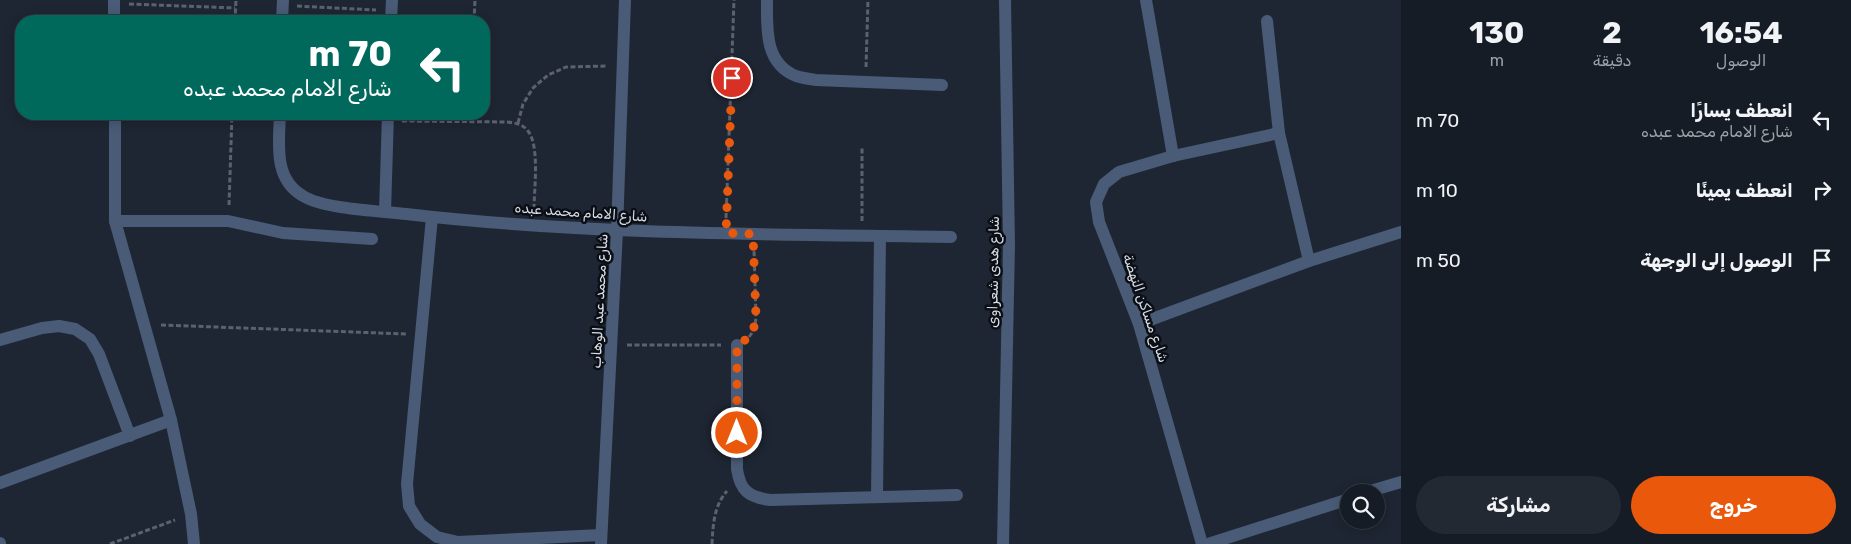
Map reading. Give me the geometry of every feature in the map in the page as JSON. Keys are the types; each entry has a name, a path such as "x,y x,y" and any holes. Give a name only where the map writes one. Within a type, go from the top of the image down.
{"street":[{"name":"شارع محمد عبد الوهاب","path":"601,540 617,231 624,0"},
{"path":"767,0 769,46 779,64 796,76 816,80 942,86"},
{"name":"شارع هدى شعراوى","path":"1003,544 1009,244 1005,0"},
{"path":"1146,0 1173,156"},
{"path":"114,2 114,15"},
{"path":"1267,21 1279,133 1309,261"},
{"path":"114,120 115,221 170,420 191,514 194,544"},
{"name":"شارع الامام محمد عبده","path":"280,120 279,163 287,182 302,196 320,204 432,217 617,231 951,237"},
{"path":"385,212 388,120"},
{"name":"شارع مساكن النهضة","path":"1202,544 1139,324 1099,222 1096,202 1104,184 1119,172 1173,156 1279,133"},
{"path":"432,217 407,484 409,506 432,541 601,540"},
{"path":"115,221 228,221 283,233 372,239"},
{"path":"1139,324 1309,261 1401,232"},
{"path":"877,497 880,236"},
{"path":"0,340 42,328 59,326 75,330 90,339 99,354 130,436"},
{"path":"737,345 737,469 739,481 746,492 757,498 764,499 957,494"},
{"path":"0,483 170,420"},
{"path":"1385,487 1401,482"},
{"path":"1208,544 1340,501"}],"path":[{"path":"235,15 236,0"},
{"path":"474,15 475,0"},
{"path":"726,233 734,0"},
{"path":"865,82 868,0"},
{"path":"114,2 235,8"},
{"path":"283,3 392,11"},
{"path":"518,123 523,104 533,88 548,75 566,67 622,66"},
{"path":"228,221 232,120"},
{"path":"437,120 518,123 527,129 533,139 535,149 534,225"},
{"path":"861,235 862,146"},
{"path":"611,345 737,345 747,340 754,330 755,324 753,234"},
{"path":"142,324 421,335"},
{"path":"712,544 716,506 726,492 739,481"},
{"path":"110,544 191,514"}],"route":[{"path":"732,78 726,233 753,234 756,318 754,330 747,340 737,345 737,433"}]}
